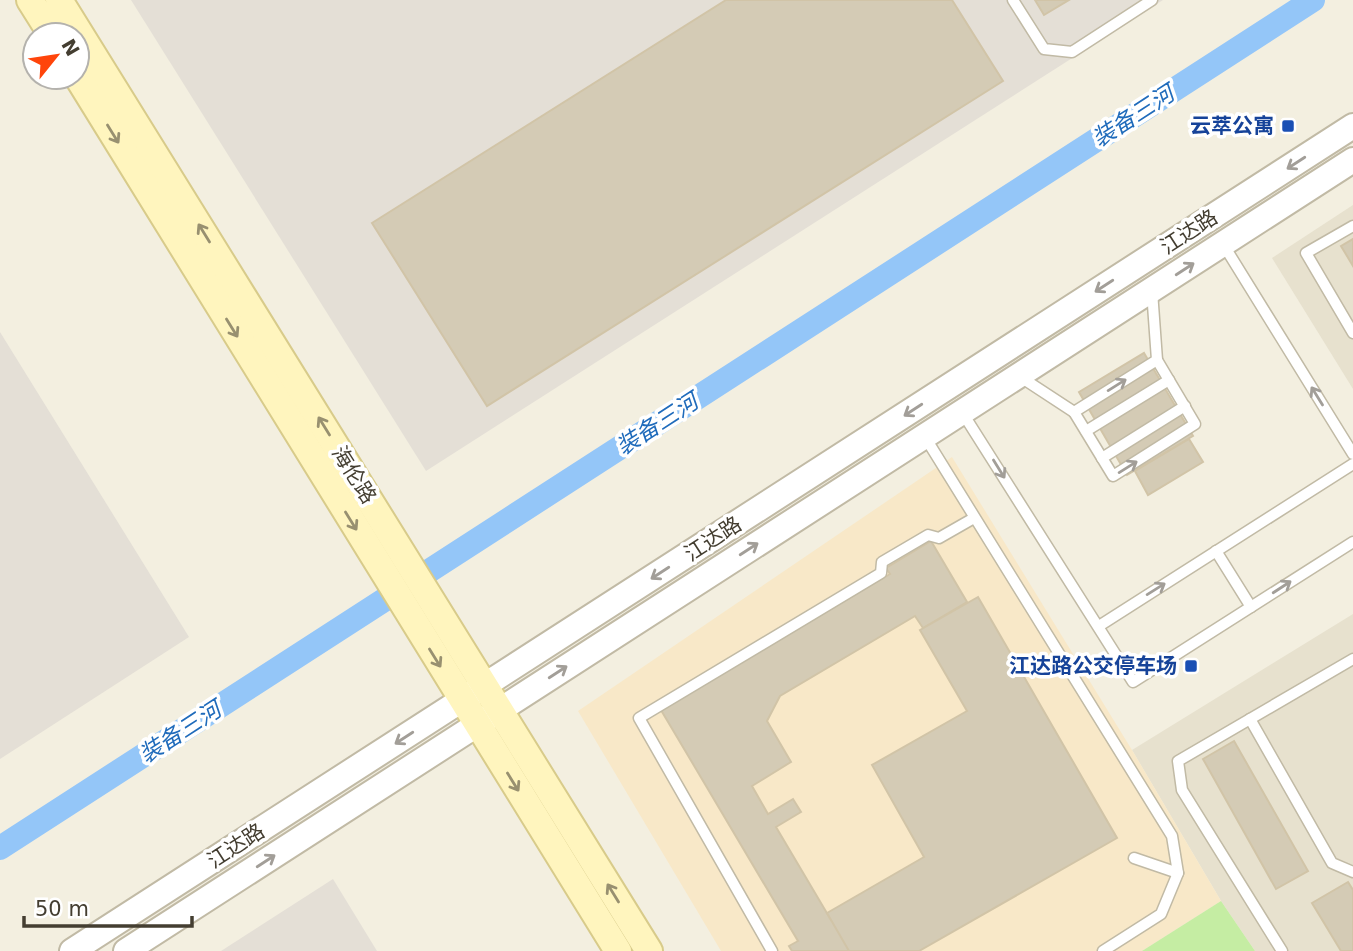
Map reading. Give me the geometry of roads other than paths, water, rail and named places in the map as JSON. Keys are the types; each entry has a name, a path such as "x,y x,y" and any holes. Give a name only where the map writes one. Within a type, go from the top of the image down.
{"main road":[{"path":"30,0 43,21"},
{"name":"海伦路","path":"59,0 649,951"},
{"name":"海伦路","path":"86,91 618,951"}],"street":[{"name":"江达路","path":"72,951 1353,126"},
{"name":"江达路","path":"126,951 1353,160"}],"lane":[{"path":"1013,0 1044,49 1072,52 1152,0"},
{"path":"1353,226 1306,253 1353,333"},
{"path":"1223,244 1353,454"},
{"path":"1019,375 1074,412 1113,476 1195,424 1157,360 1152,289"},
{"path":"1074,412 1157,360"},
{"path":"1086,431 1169,380"},
{"path":"1102,458 1185,406"},
{"path":"962,412 1133,682 1353,542"},
{"path":"924,436 1171,836 1178,873 1161,914 1104,951"},
{"path":"1098,626 1353,464"},
{"path":"772,951 639,718 881,573 882,562 928,535 939,538 974,517"},
{"path":"1216,551 1251,607"},
{"path":"1282,951 1182,790 1178,761 1353,659"},
{"path":"1250,719 1332,863 1353,872"},
{"path":"1134,858 1178,873"}],"waterway":[{"name":"装备三河","path":"0,848 1313,0"}],"place":[{"name":"云萃公寓","path":"1288,126"},
{"name":"江达路公交停车场","path":"1191,666"}]}
